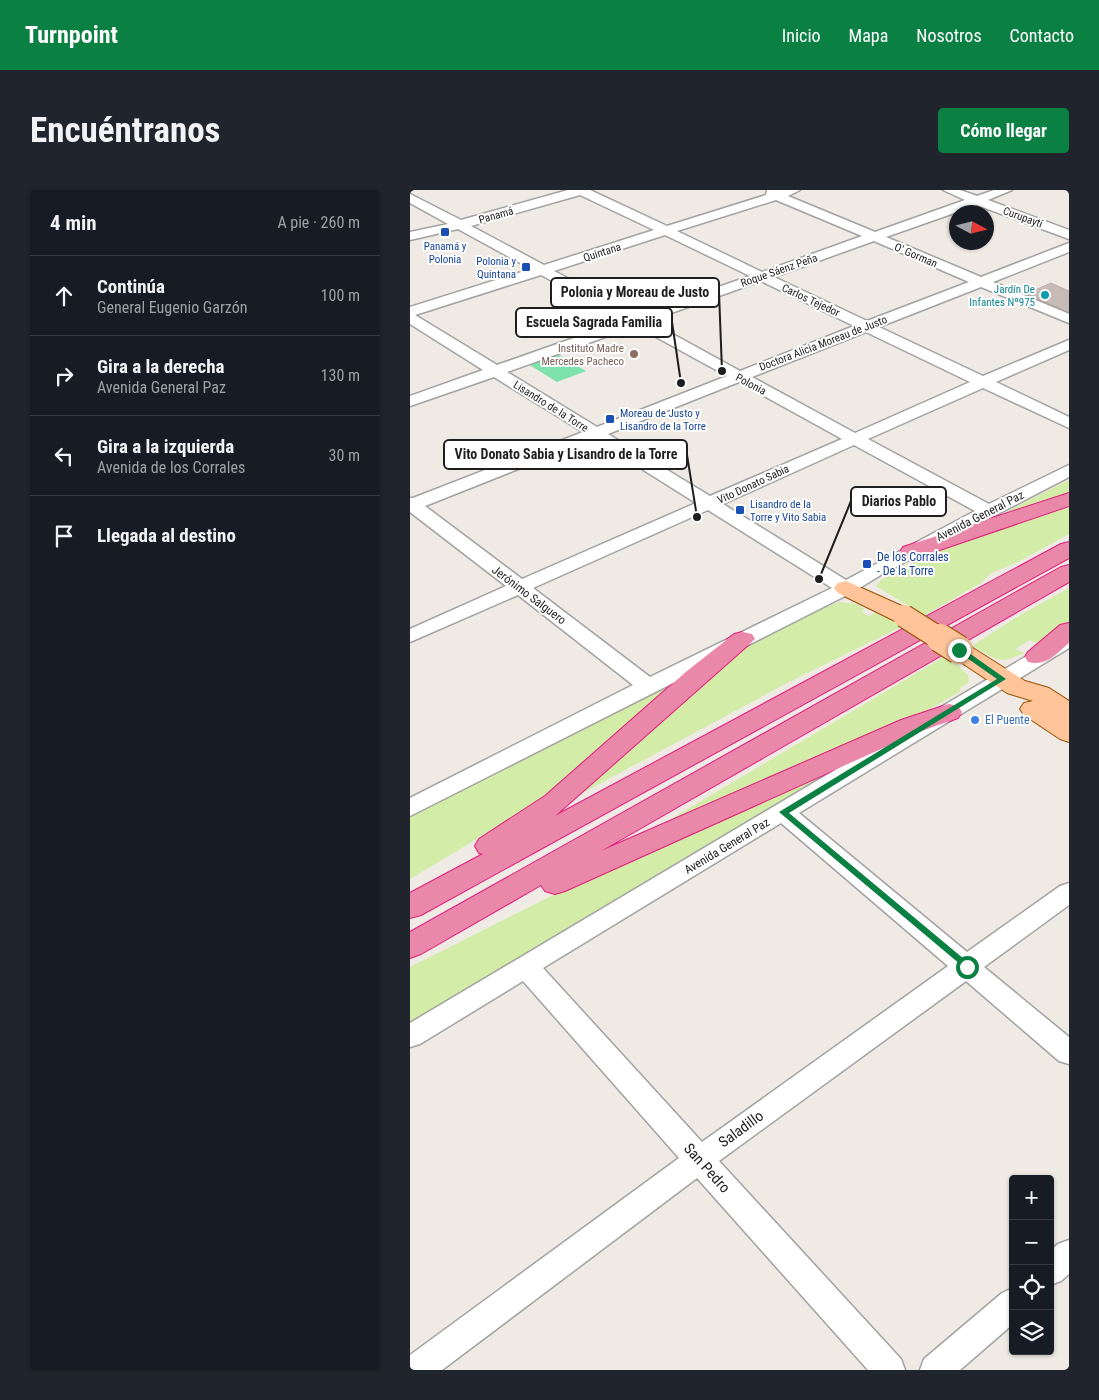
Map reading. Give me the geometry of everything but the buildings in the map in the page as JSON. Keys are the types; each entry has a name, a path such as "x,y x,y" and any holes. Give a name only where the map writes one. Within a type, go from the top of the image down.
{"highway":[{"path":"911,552 1069,499"},
{"path":"410,907 917,634 1069,549"},
{"path":"410,946 1069,572"},
{"path":"1037,657 1069,630"},
{"path":"410,897 555,803 696,677 743,639"},
{"path":"410,953 598,862 910,726 949,712"}],"main road":[{"path":"846,588 904,616 1009,683 1040,694 1069,712"},
{"path":"1009,683 1024,703 1069,734"}],"street":[{"path":"410,191 414,190"},
{"name":"Panamá","path":"410,236 459,225 581,190"},
{"name":"Carlos Tejedor","path":"581,190 1069,423"},
{"name":"O' Gorman","path":"763,190 1069,319"},
{"name":"Quintana","path":"410,312 794,190"},
{"name":"Curupaytí","path":"949,190 1069,235"},
{"name":"Roque Sáenz Peña","path":"410,401 633,320 761,277 1006,190"},
{"name":"Polonia","path":"410,198 988,511"},
{"name":"Doctora Alicia Moreau de Justo","path":"411,504 595,434 737,376 1069,247"},
{"name":"Lisandro de la Torre","path":"410,318 846,588"},
{"name":"Vito Donato Sabia","path":"410,636 853,438 1069,344"},
{"name":"Avenida General Paz","path":"413,801 846,588 988,511 1069,470"},
{"name":"Jerónimo Salguero","path":"411,504 648,686"},
{"name":"Avenida General Paz","path":"410,1036 949,712 1009,683 1037,657 1069,639"},
{"path":"783,812 1069,1052"},
{"name":"Saladillo","path":"416,1370 700,1159 1069,892"},
{"name":"San Pedro","path":"526,967 888,1370"},
{"path":"1054,1267 1069,1254"},
{"path":"936,1370 1009,1306"}],"green space":[{"path":"557,354 586,371 557,382 528,364"},
{"path":"1069,480 1069,493 992,519"},
{"path":"1069,504 1069,534 1016,563 991,573 981,583 924,616 876,586 881,580 937,550"},
{"path":"1069,588 1069,624 1039,645 1030,640 1015,649 1025,653 1006,660 996,659 972,646 1017,617"},
{"path":"840,602 857,604 865,609 861,611 868,616 875,613 905,625 787,683 577,796 751,643 820,609"},
{"path":"947,655 968,675 969,682 959,689 961,691 921,714 654,829"},
{"path":"682,675 555,792 410,879 410,814"},
{"path":"875,747 410,1025 410,967 613,865"}],"place":[{"name":"Panamá y Polonia","path":"445,232"},
{"name":"Polonia y Quintana","path":"526,267"},
{"name":"Jardín De Infantes Nº975","path":"1045,295"},
{"name":"Instituto Madre Mercedes Pacheco","path":"634,354"},
{"name":"Polonia y Moreau de Justo","path":"722,371"},
{"name":"Escuela Sagrada Familia","path":"681,383"},
{"name":"Moreau de Justo y Lisandro de la Torre","path":"610,419"},
{"name":"Lisandro de la Torre y Vito Sabia","path":"740,510"},
{"name":"Vito Donato Sabia y Lisandro de la Torre","path":"697,517"},
{"name":"De los Corrales - De la Torre","path":"867,564"},
{"name":"Diarios Pablo","path":"819,579"},
{"name":"El Puente","path":"975,720"}],"route":[{"path":"959,650 1002,679 783,812 967,967"}]}
